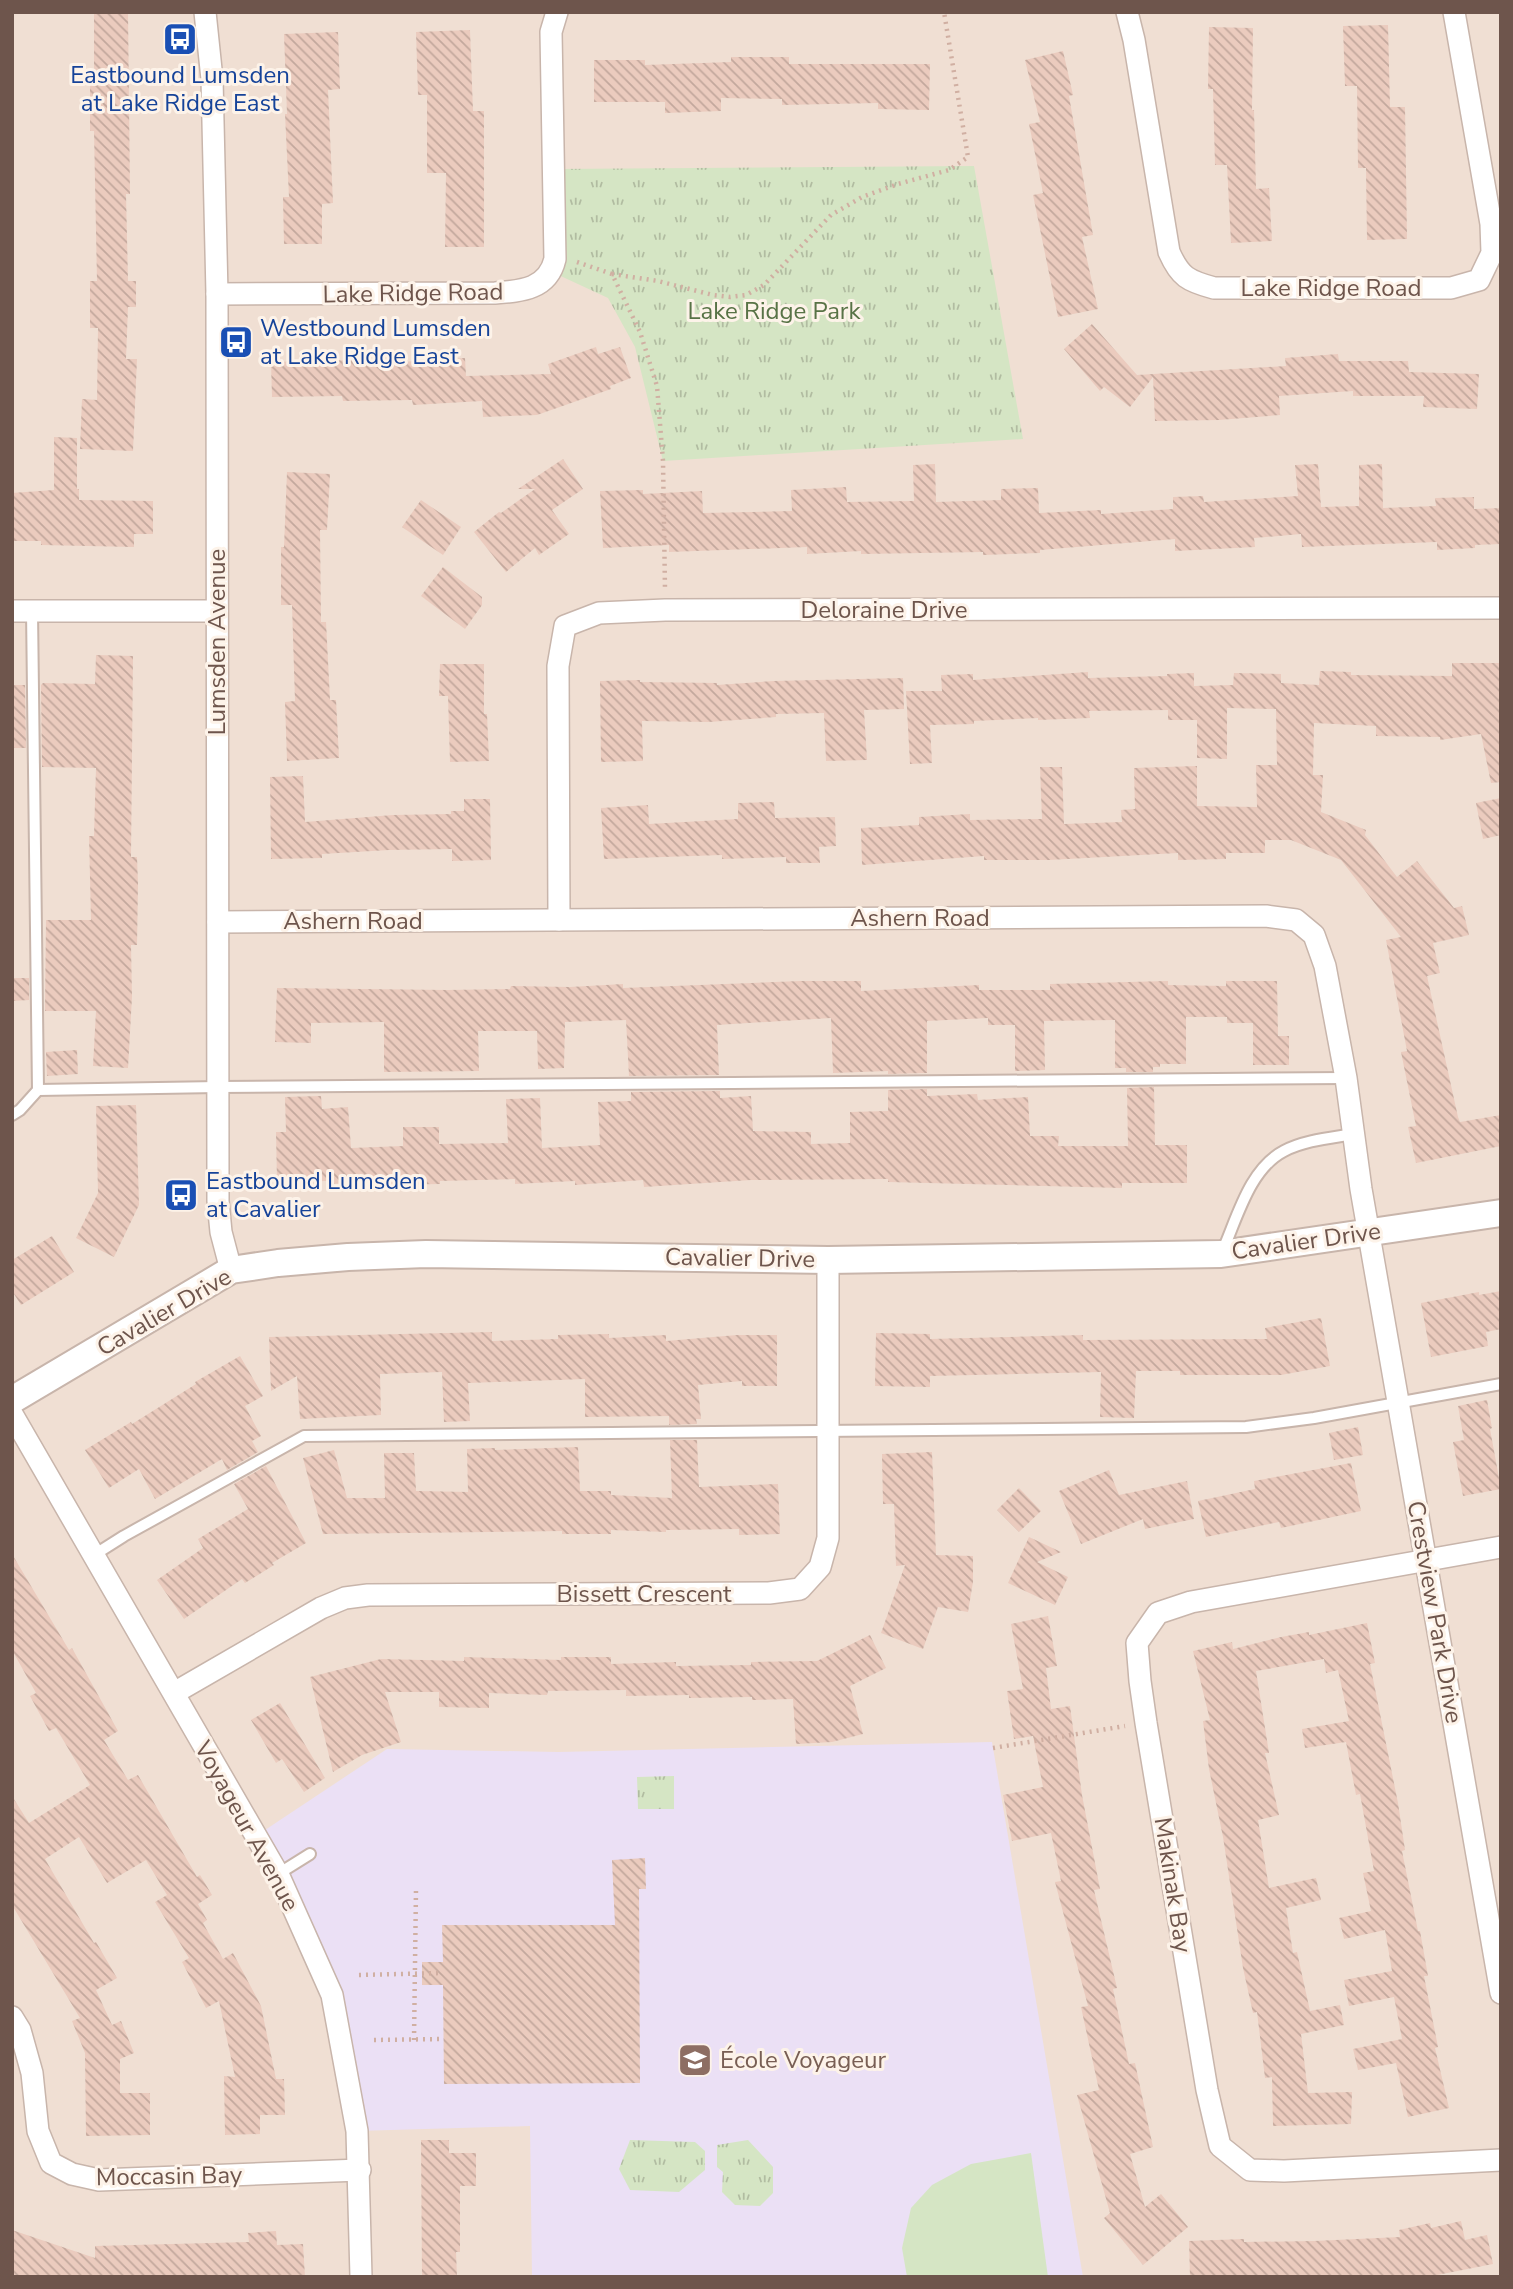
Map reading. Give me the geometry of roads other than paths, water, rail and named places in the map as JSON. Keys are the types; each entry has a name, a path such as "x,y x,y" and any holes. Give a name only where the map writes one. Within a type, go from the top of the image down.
{"street":[{"name":"Lumsden Avenue","path":"205,12 212,79 216,294 218,1201 221,1231 231,1270"},
{"name":"Lake Ridge Road","path":"216,294 527,291 552,272 555,258 551,32 556,12"},
{"name":"Lake Ridge Road","path":"1127,12 1135,40 1169,252 1177,270 1192,282 1214,288 1451,288 1479,280 1492,253 1491,223 1454,12"},
{"name":"Deloraine Drive","path":"559,920 558,666 565,626 599,613 665,610 1501,608"},
{"path":"22,611 217,611"},
{"name":"Ashern Road","path":"218,922 1266,916 1296,919 1314,935 1325,966 1346,1078 1369,1232"},
{"name":"Cavalier Drive","path":"12,1400 231,1270 278,1263 426,1254 828,1260 1221,1254 1501,1213"},
{"name":"Crestview Park Drive","path":"1369,1232 1501,1993"},
{"name":"Bissett Crescent","path":"174,1693 321,1608 345,1598 368,1595 769,1593 800,1589 820,1567 828,1538 828,1260"},
{"name":"Voyageur Avenue","path":"12,1414 278,1874 332,1995 357,2131 361,2277"},
{"name":"Makinak Bay","path":"1501,1547 1191,1602 1158,1614 1137,1643 1146,1723 1207,2090 1220,2146 1250,2170 1501,2160"},
{"name":"Moccasin Bay","path":"12,2017 20,2030 32,2073 38,2131 51,2164 72,2174 99,2180 360,2170"}],"lane":[{"path":"12,1115 38,1090 22,611"},
{"path":"38,1090 1346,1078"},
{"path":"1221,1254 1248,1191 1261,1170 1283,1151 1312,1141 1354,1134"},
{"path":"94,1555 304,1436 1246,1427 1314,1418 1501,1384"},
{"path":"278,1874 310,1854"}],"place":[{"name":"Eastbound Lumsden at Lake Ridge East","path":"180,39"},
{"name":"Westbound Lumsden at Lake Ridge East","path":"236,342"},
{"name":"Eastbound Lumsden at Cavalier","path":"181,1195"},
{"name":"École Voyageur","path":"695,2060"}],"park label":[{"name":"Lake Ridge Park","path":"774,311"}]}
